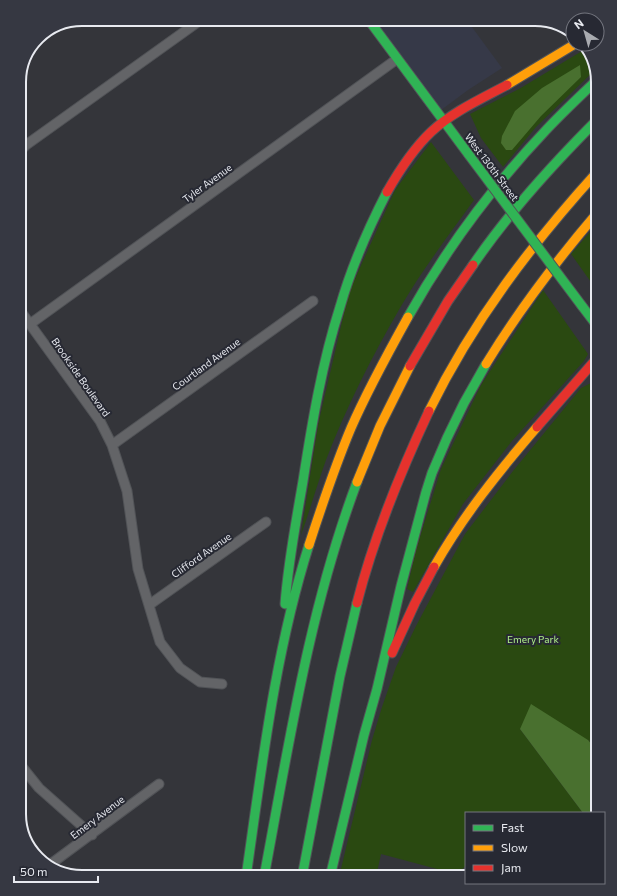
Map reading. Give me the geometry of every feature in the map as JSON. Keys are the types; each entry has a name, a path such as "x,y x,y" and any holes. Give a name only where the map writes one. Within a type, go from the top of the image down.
{"main road":[{"name":"West 130th Street","path":"373,26 591,318"},
{"path":"279,668 287,574 319,391 342,301 367,232 399,171 430,134 444,121 565,50"},
{"path":"247,870 279,668 304,559 323,503 348,438 368,392 397,336 432,278 484,203 538,138 591,86"},
{"path":"265,870 303,672 317,610 338,537 381,425 417,353 469,271 495,234 528,192 568,148 591,126"},
{"path":"303,870 342,665 355,611 372,549 403,466 420,427 441,386 469,337 495,297 553,220 591,179"},
{"path":"332,870 376,692 385,648 431,476 449,435 486,365 514,320 564,253 591,220"},
{"path":"376,692 413,608 441,555 460,524 500,470 591,365"},
{"path":"580,377 591,374"}],"street":[{"path":"26,145 192,26"},
{"name":"Tyler Avenue","path":"30,324 397,59"},
{"name":"Courtland Avenue","path":"112,445 313,301"},
{"name":"Brookside Boulevard","path":"26,319 100,421 112,445 127,491 138,569 160,642 180,668 200,682 222,684"},
{"name":"Clifford Avenue","path":"149,605 266,522"},
{"path":"26,771 40,788 92,835"},
{"name":"Emery Avenue","path":"54,862 159,784"}],"shaded area":[{"path":"367,26 471,26 502,68 468,90 433,116"}],"green space":[{"path":"580,52 587,61 591,74 536,127 503,167 481,138 470,114 519,89"},
{"path":"580,65 581,77 541,116 512,150 506,150 501,143 502,136 515,111 542,88"},
{"path":"431,142 474,200 417,280 379,345 334,441 301,535 318,425 349,292 395,190"},
{"path":"591,231 591,282 571,254"},
{"path":"543,290 588,354 584,361 512,441 463,504 413,592 407,589 416,550 441,469 481,385"},
{"name":"Emery Park","path":"591,383 591,744 588,740 520,729 582,812 465,812 465,867 461,870 441,870 381,854 378,870 341,870 372,740 382,707 396,667 416,626 465,534 513,471 581,388"},
{"path":"531,704 588,740 591,744 591,812 582,812 520,729"}],"traffic: fast":[{"path":"373,26 469,155"},
{"path":"408,317 455,242 508,172 565,110 591,86"},
{"path":"473,265 501,226 532,189 591,126"},
{"path":"469,155 582,306"},
{"path":"285,604 290,558 310,437 328,350 344,292 373,220 387,192"},
{"path":"582,306 591,318"},
{"path":"332,870 401,586 426,492 432,473 447,438 464,403 486,364"},
{"path":"265,870 292,727 313,628 340,530 357,482"},
{"path":"247,870 264,751 278,668 297,585 309,545"},
{"path":"303,870 340,676 357,603"}],"traffic: slow":[{"path":"507,85 565,50"},
{"path":"429,411 446,378 484,315 527,256 591,179"},
{"path":"486,364 539,286 591,220"},
{"path":"309,545 334,471 351,428 371,385 408,317"},
{"path":"357,482 380,426 410,366"},
{"path":"434,567 445,548 482,494 537,427"}],"traffic: jam":[{"path":"387,192 407,160 431,132 457,112 507,85"},
{"path":"410,366 448,301 473,265"},
{"path":"537,427 591,365"},
{"path":"357,603 371,553 388,505 429,411"},
{"path":"392,653 415,603 434,567"}]}
